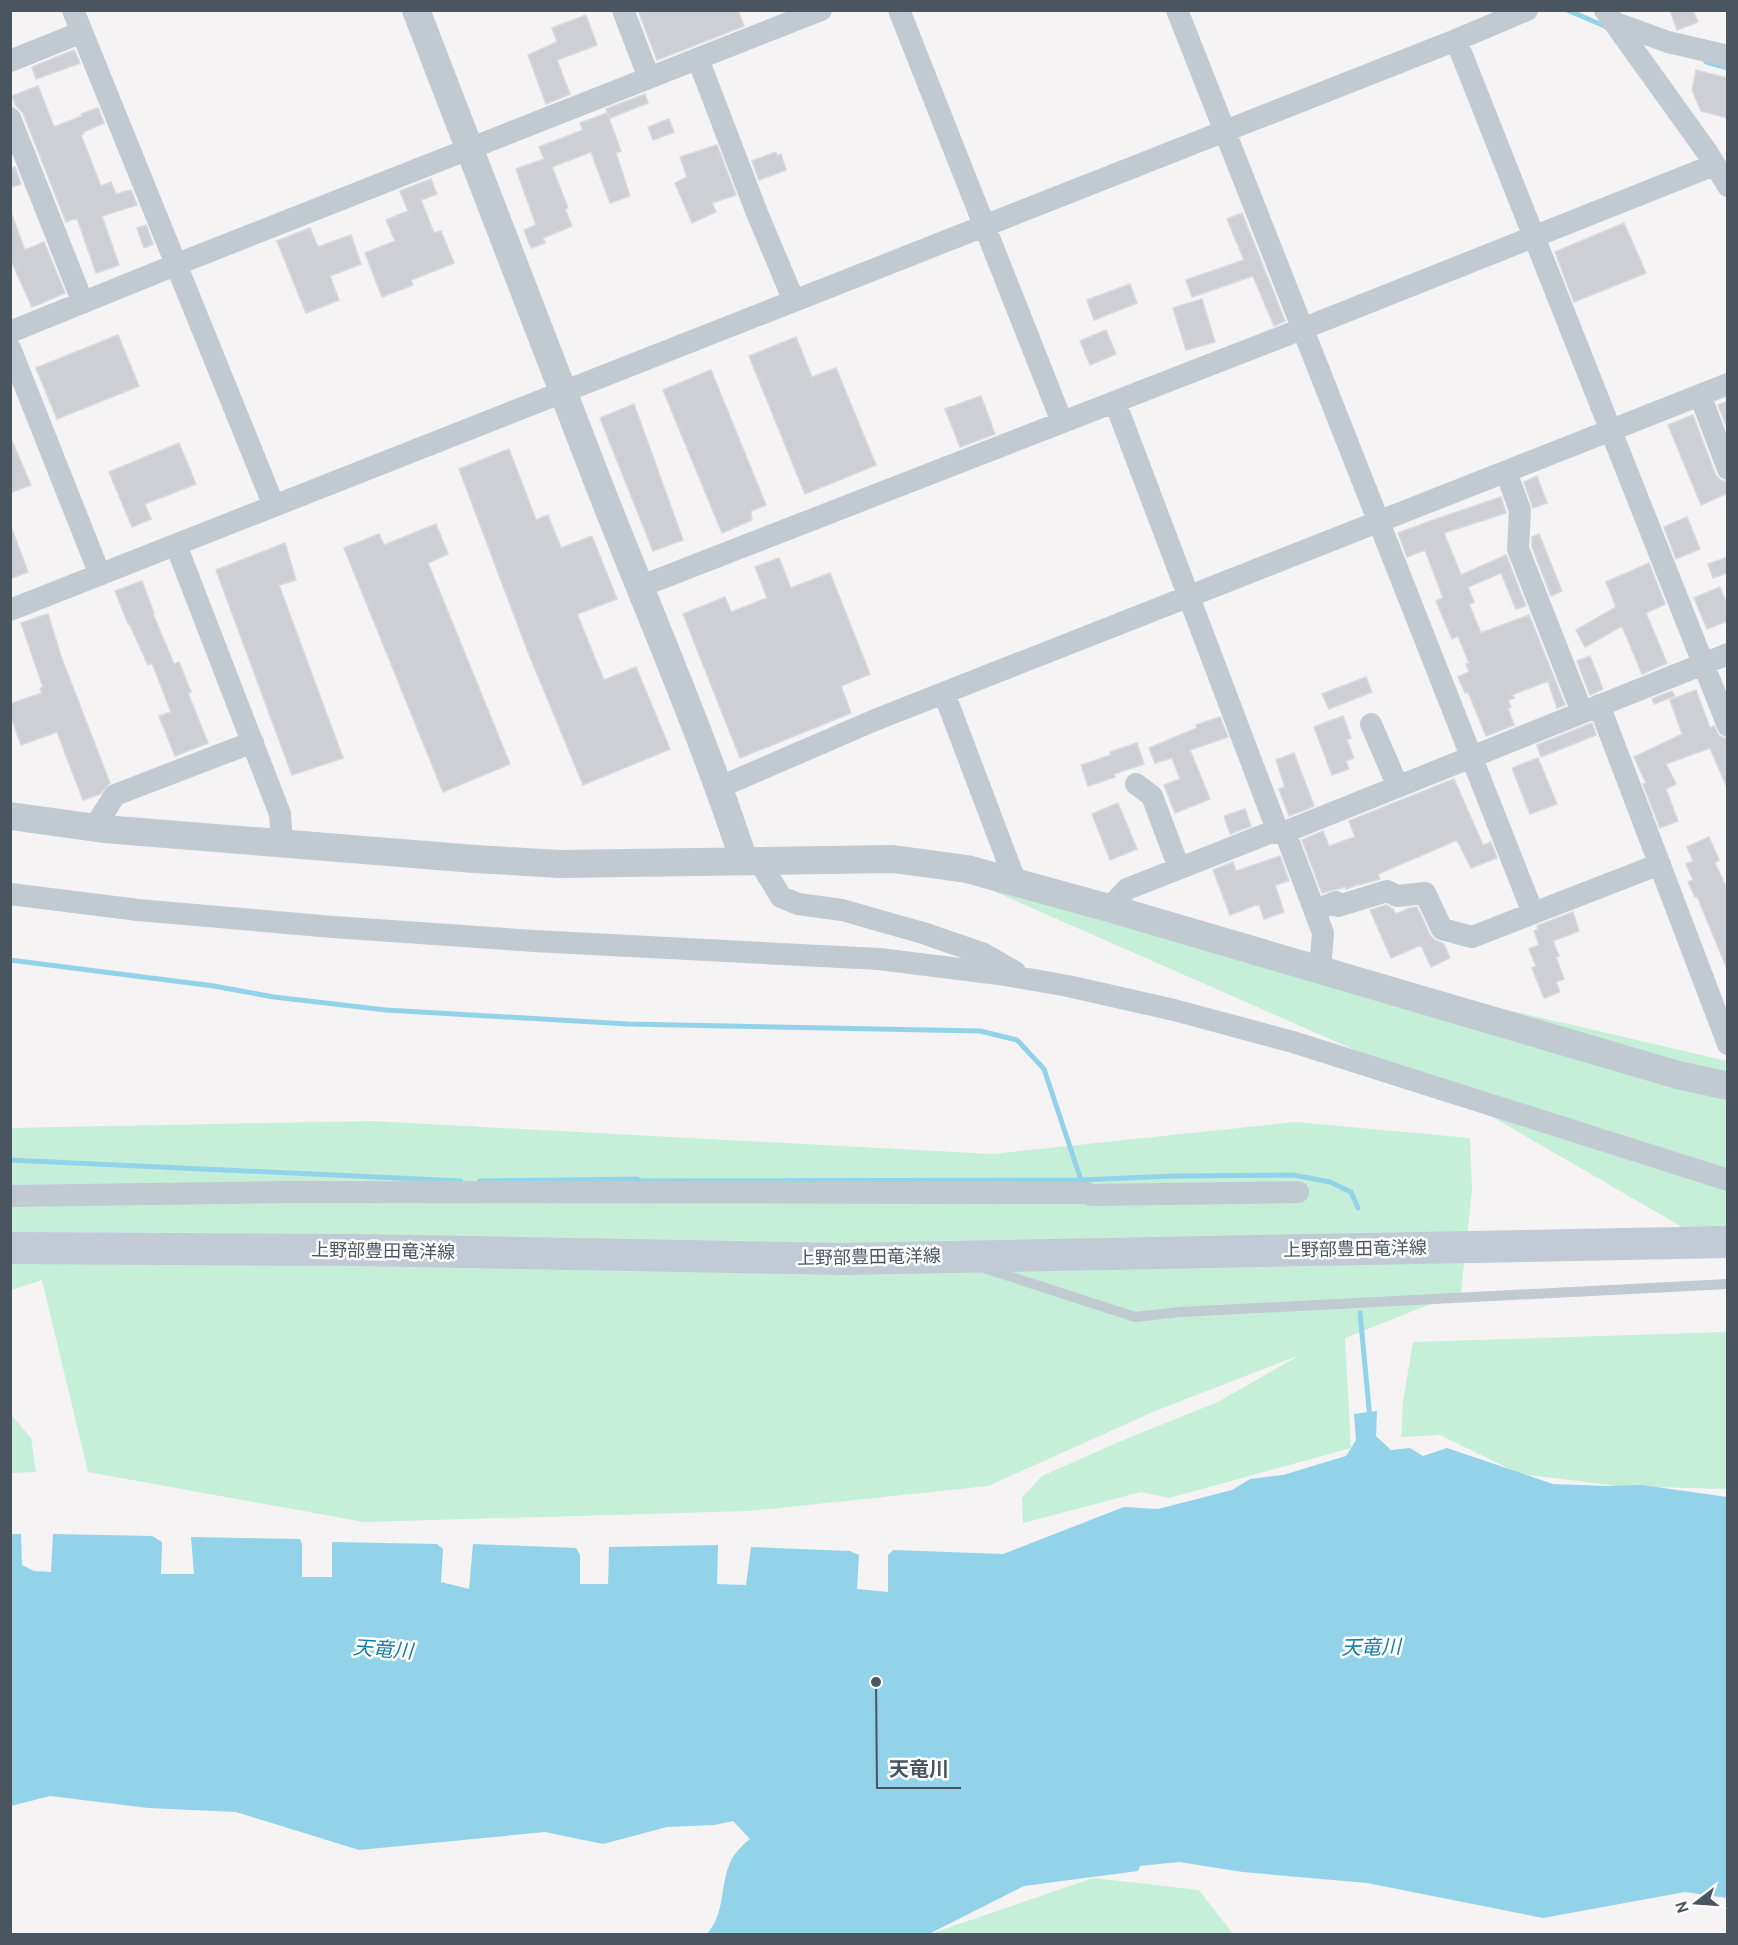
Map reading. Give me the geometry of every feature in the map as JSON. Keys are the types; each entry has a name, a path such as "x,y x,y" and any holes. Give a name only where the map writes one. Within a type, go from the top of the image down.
{"main road":[{"name":"上野部豊田竜洋線","path":"10,1248 355,1250 843,1259 1728,1242"}],"street":[{"path":"73,10 274,506"},
{"path":"416,10 562,392 720,787 752,861 781,897 798,904 842,910 923,933 984,954 1027,979"},
{"path":"623,10 649,78"},
{"path":"10,332 176,264 821,10"},
{"path":"899,10 1062,422"},
{"path":"1177,10 1533,913"},
{"path":"10,610 986,226 1527,10"},
{"path":"1612,20 1707,152 1728,186"},
{"path":"1612,20 1668,42 1728,56"},
{"path":"10,61 82,32"},
{"path":"1456,40 1728,726"},
{"path":"698,59 757,213 794,301"},
{"path":"10,118 83,303"},
{"path":"639,587 1302,329 1714,165"},
{"path":"10,348 16,381 100,575"},
{"path":"720,787 874,720 1611,432 1728,384"},
{"path":"1700,395 1728,469"},
{"path":"1115,402 1189,597 1315,910 1323,933 1320,970"},
{"path":"1506,472 1520,510 1518,549 1660,864 1728,1044"},
{"path":"176,545 280,814 282,843"},
{"path":"1109,908 1127,889 1269,832 1282,832 1398,787 1728,654"},
{"path":"944,693 1016,883"},
{"path":"1371,724 1398,787"},
{"path":"94,828 115,795 253,742"},
{"path":"1136,784 1152,796 1179,868"},
{"path":"10,816 94,828 560,864 893,859 967,869 1109,908 1678,1075 1728,1086"},
{"path":"1315,910 1336,902 1338,906 1386,891 1397,896 1425,892 1442,929 1472,937 1660,864"},
{"path":"10,894 138,910 333,927 534,941 879,959 1027,979 1174,1010 1293,1042 1728,1180"},
{"path":"10,1196 290,1192 1087,1193 1091,1195 1298,1192"}],"lane":[{"path":"949,1256 1135,1317 1180,1312 1728,1284"}],"green space":[{"path":"989,889 1727,1061 1727,1253 1448,1091"},
{"path":"371,1121 992,1154 1296,1122 1470,1138 1472,1190 1461,1292 1345,1338 1351,1448 1169,1498 1141,1492 1023,1523 1022,1498 1042,1476 1218,1402 1300,1355 1155,1411 988,1486 749,1511 364,1522 88,1472 42,1280 11,1290 10,1128"},
{"path":"1727,1332 1727,1489 1618,1486 1520,1474 1440,1435 1401,1437 1403,1402 1413,1342"},
{"path":"11,1415 31,1438 36,1472 11,1473"},
{"path":"1093,1878 1199,1890 1233,1934 930,1934"}],"water":[{"path":"1377,1411 1376,1436 1391,1450 1410,1448 1423,1456 1447,1448 1553,1484 1642,1485 1727,1497 1727,1898 1685,1892 1543,1918 1367,1883 1243,1872 1179,1862 1140,1866 1138,1871 1024,1886 929,1934 707,1934 717,1918 729,1865 750,1839 733,1821 714,1825 667,1827 603,1844 545,1832 359,1850 236,1812 148,1808 50,1796 11,1806 11,1534 21,1534 22,1565 34,1571 51,1572 53,1534 152,1536 162,1542 161,1574 194,1574 191,1537 300,1539 302,1577 332,1577 332,1542 437,1544 443,1549 441,1582 469,1589 473,1544 576,1548 580,1555 580,1584 608,1584 609,1547 718,1545 717,1584 746,1585 751,1547 850,1551 859,1555 857,1589 888,1592 888,1555 893,1550 1003,1554 1124,1507 1158,1509 1232,1490 1250,1479 1283,1475 1346,1456 1356,1440 1354,1414"}],"building":[{"path":"638,10 738,10 744,26 657,60"},
{"path":"1670,10 1693,10 1698,22 1677,30"},
{"path":"586,15 597,45 557,60 570,94 546,104 528,55 557,42 552,28"},
{"path":"74,50 80,63 36,79 32,67"},
{"path":"1696,70 1728,78 1728,118 1701,111 1692,90"},
{"path":"38,86 54,127 98,108 104,123 81,135 101,186 111,182 116,194 131,190 137,205 102,216 119,265 96,273 77,218 66,222 23,113 16,106 12,96"},
{"path":"645,94 648,103 610,118 606,109"},
{"path":"607,113 621,151 616,153 630,196 610,203 591,152 552,167 568,208 565,209 572,226 543,238 545,243 531,248 524,230 536,225 516,169 544,159 539,147 583,130 580,123"},
{"path":"669,119 674,132 653,140 648,127"},
{"path":"717,145 736,195 712,203 716,212 692,223 675,183 687,177 680,157"},
{"path":"776,152 777,156 781,154 786,170 759,180 752,161"},
{"path":"15,167 21,184 10,188 10,169"},
{"path":"431,179 437,194 421,200 434,233 441,231 454,263 411,280 413,285 382,297 365,253 395,241 386,220 408,211 400,191"},
{"path":"1242,213 1285,321 1274,326 1253,276 1192,297 1186,280 1244,260 1227,219"},
{"path":"12,215 25,250 44,242 65,293 32,307 10,258"},
{"path":"1624,223 1646,273 1574,302 1555,252"},
{"path":"146,225 153,244 144,248 137,228"},
{"path":"310,228 318,247 351,235 361,264 330,276 339,300 306,313 277,241"},
{"path":"1130,284 1137,303 1094,320 1087,300"},
{"path":"1202,299 1215,342 1186,350 1173,308"},
{"path":"1106,330 1116,354 1090,365 1080,341"},
{"path":"118,335 139,386 57,419 36,368"},
{"path":"796,337 812,377 836,368 876,465 805,494 749,356"},
{"path":"711,370 766,505 751,511 752,520 722,533 663,390"},
{"path":"981,396 995,434 960,447 945,409"},
{"path":"1728,401 1728,430 1718,405"},
{"path":"634,404 683,540 653,551 600,418"},
{"path":"1693,415 1715,474 1720,480 1728,482 1728,493 1701,505 1668,425"},
{"path":"10,436 31,485 10,493"},
{"path":"179,443 196,484 145,504 151,519 132,527 109,472"},
{"path":"509,449 536,520 548,515 561,548 592,536 617,599 577,614 604,680 636,667 670,749 583,785 528,652 459,469"},
{"path":"1537,476 1547,503 1533,508 1524,482"},
{"path":"1501,497 1506,513 1444,533 1461,575 1506,555 1526,606 1516,609 1501,573 1468,587 1474,602 1469,604 1481,633 1529,615 1565,705 1557,708 1548,681 1512,695 1514,698 1508,700 1511,707 1508,708 1514,725 1486,736 1468,692 1465,693 1458,677 1469,672 1466,664 1469,663 1458,636 1452,639 1436,601 1443,598 1425,550 1407,557 1398,533"},
{"path":"1687,517 1700,549 1676,559 1664,527"},
{"path":"436,524 448,554 428,563 510,764 443,792 344,548 379,534 384,545"},
{"path":"10,529 12,529 28,572 10,579"},
{"path":"1539,534 1562,591 1551,596 1532,547 1532,537"},
{"path":"285,543 296,580 279,585 343,758 292,775 216,570"},
{"path":"1728,557 1728,573 1713,578 1708,564"},
{"path":"779,558 791,588 830,573 870,674 841,686 851,713 740,758 683,614 725,597 731,612 767,598 755,567"},
{"path":"1649,563 1665,604 1646,613 1667,663 1642,674 1622,626 1585,647 1576,630 1616,607 1606,582"},
{"path":"142,581 174,664 179,662 191,692 188,693 208,743 175,756 159,716 171,712 152,663 148,665 115,591"},
{"path":"1720,587 1728,607 1728,621 1707,629 1694,598"},
{"path":"48,614 62,659 110,783 100,794 83,800 57,732 21,745 10,714 10,704 42,693 40,688 43,687 21,623"},
{"path":"1590,656 1603,689 1590,695 1577,661"},
{"path":"1366,677 1372,692 1329,709 1322,694"},
{"path":"1696,690 1710,728 1714,726 1719,736 1728,739 1728,790 1710,748 1666,764 1676,784 1666,789 1678,821 1660,828 1643,784 1646,783 1634,757 1682,734 1670,700"},
{"path":"1672,691 1675,696 1654,704 1652,699"},
{"path":"1343,716 1351,738 1347,740 1354,758 1346,761 1349,769 1332,775 1314,727"},
{"path":"1220,717 1228,737 1190,750 1210,799 1175,813 1164,785 1180,779 1172,758 1155,763 1149,748 1197,728 1196,725"},
{"path":"1592,723 1596,735 1541,757 1537,745"},
{"path":"1137,743 1144,764 1088,786 1081,765"},
{"path":"1294,753 1314,806 1289,816 1279,789 1285,787 1276,760"},
{"path":"1538,758 1557,804 1530,814 1512,768"},
{"path":"1454,779 1483,845 1491,842 1497,858 1471,868 1457,840 1378,874 1380,879 1322,893 1302,840 1323,831 1329,846 1355,837 1349,821"},
{"path":"1118,803 1137,849 1110,860 1092,814"},
{"path":"1245,809 1251,826 1230,834 1224,816"},
{"path":"1709,837 1719,860 1715,863 1728,891 1727,969 1697,896 1695,897 1688,882 1693,880 1686,864 1693,861 1687,847"},
{"path":"1280,856 1289,881 1275,885 1284,912 1264,919 1259,904 1230,915 1213,870 1233,862 1236,871"},
{"path":"1386,905 1396,914 1417,907 1430,935 1434,940 1444,944 1450,958 1431,967 1421,945 1391,958 1370,910"},
{"path":"1573,912 1579,931 1553,941 1564,979 1556,982 1560,992 1544,998 1532,968 1536,966 1529,949 1539,945 1534,931 1538,929 1537,926"}],"waterway":[{"path":"1567,10 1607,27"},
{"path":"1706,62 1728,68"},
{"path":"10,960 214,986 274,997 386,1010 628,1024 980,1031 1017,1040 1044,1069 1081,1180"},
{"path":"10,1160 461,1181"},
{"path":"480,1181 1081,1180 1173,1176 1293,1175 1330,1182 1351,1192 1358,1208"},
{"path":"1360,1313 1370,1419"}],"place":[{"name":"天竜川","path":"876,1682"}]}
